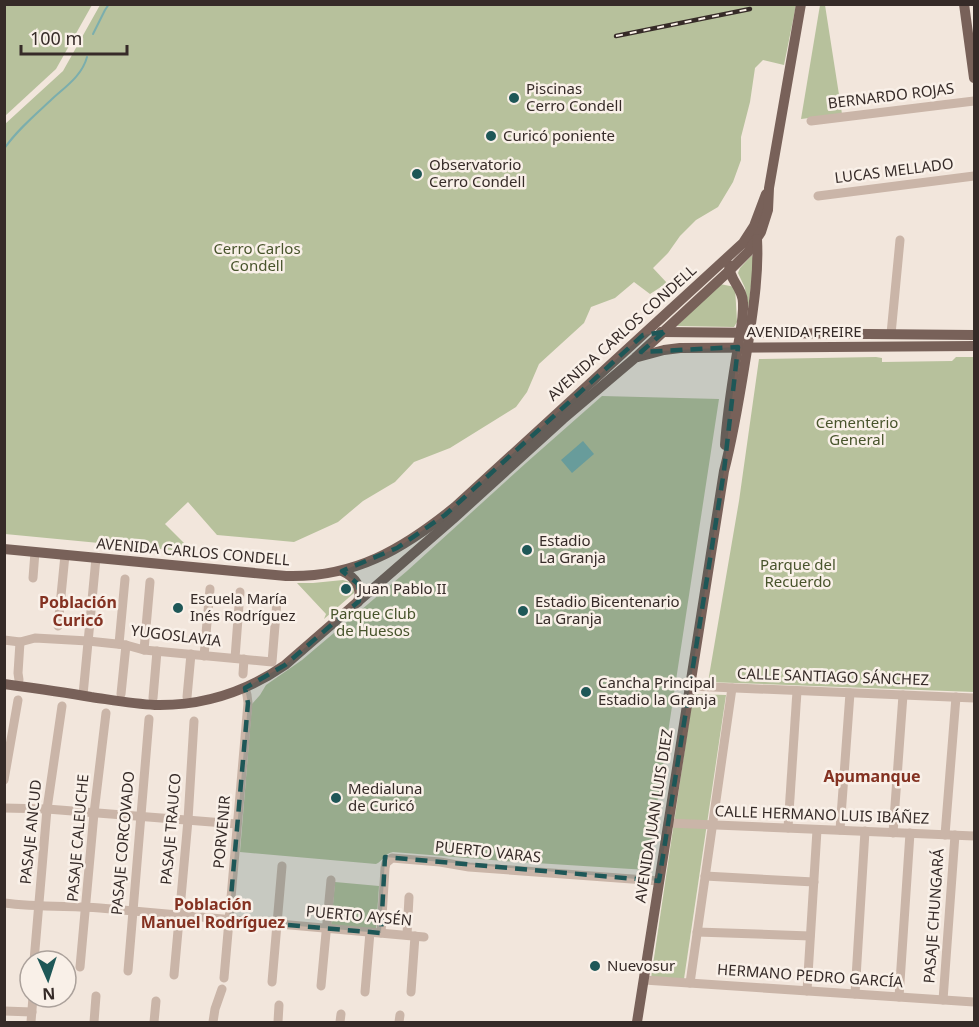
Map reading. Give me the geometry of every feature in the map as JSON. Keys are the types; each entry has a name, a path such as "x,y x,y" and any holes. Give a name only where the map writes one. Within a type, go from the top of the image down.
{"main road":[{"path":"769,188 801,4"},
{"path":"964,4 975,78"},
{"name":"AVENIDA CARLOS CONDELL","path":"4,684 141,704 174,704 209,700 265,678 285,665 430,540 563,419 664,332 729,271 757,239 767,215 769,188"},
{"name":"AVENIDA CARLOS CONDELL","path":"4,549 306,577 342,571 376,559 416,537 445,515 743,243 751,231 769,188"},
{"name":"AVENIDA JUAN LUIS DIEZ","path":"637,1023 724,471 737,414 743,347 757,266 757,239"},
{"path":"729,271 732,253"},
{"name":"AVENIDA JUAN LUIS DIEZ","path":"729,271 730,276 741,290 745,333"},
{"name":"AVENIDA FREIRE","path":"643,335 664,332 975,335"},
{"name":"AVENIDA FREIRE","path":"635,358 680,348 975,346"},
{"path":"342,571 351,575 358,584 360,595 358,602"}],"street":[{"name":"BERNARDO ROJAS","path":"811,121 975,101"},
{"name":"LUCAS MELLADO","path":"818,196 975,176"},
{"path":"891,334 900,240"},
{"path":"33,578 35,552"},
{"path":"58,626 65,555"},
{"path":"83,695 96,558"},
{"path":"120,694 125,579"},
{"path":"144,650 150,582"},
{"path":"204,656 210,590"},
{"path":"240,592 240,659 243,674"},
{"name":"YUGOSLAVIA","path":"4,640 20,642 35,638 88,641 144,650 272,662 278,601"},
{"path":"19,680 20,642"},
{"path":"153,698 157,651"},
{"path":"187,696 191,654"},
{"name":"CALLE SANTIAGO SÁNCHEZ","path":"689,686 975,698"},
{"name":"PORVENIR","path":"224,978 248,703 244,688"},
{"path":"690,983 732,688"},
{"path":"788,828 797,691"},
{"path":"840,830 850,693"},
{"path":"893,833 903,695"},
{"name":"PASAJE CHUNGARÁ","path":"943,1000 956,697"},
{"path":"4,780 18,700"},
{"name":"PASAJE ANCUD","path":"35,949 47,809 62,706"},
{"name":"PASAJE CALEUCHE","path":"80,967 106,713"},
{"name":"PASAJE CORCOVADO","path":"128,970 149,719"},
{"name":"PASAJE TRAUCO","path":"174,975 194,721"},
{"path":"4,808 47,809 237,824"},
{"name":"CALLE HERMANO LUIS IBÁÑEZ","path":"668,823 975,836"},
{"path":"807,991 817,830"},
{"path":"855,994 865,831"},
{"path":"899,997 910,833"},
{"name":"PUERTO VARAS","path":"381,933 385,868 388,860 392,858 469,867 659,881"},
{"path":"272,982 282,866"},
{"path":"705,876 814,882"},
{"path":"321,986 331,880"},
{"path":"409,897 415,936 411,992"},
{"name":"PUERTO AYSÉN","path":"4,903 38,907 86,907 415,936"},
{"path":"366,992 370,932"},
{"path":"697,932 810,936"},
{"name":"HERMANO PEDRO GARCÍA","path":"644,980 975,1002"},
{"path":"213,1023 222,990"},
{"path":"94,1023 96,996"},
{"path":"154,1023 156,1001"},
{"path":"278,1023 279,1005"},
{"path":"4,1011 31,1018"}],"highlighted area":[{"path":"664,332 641,352 738,347 724,471 659,881 385,857 381,933 229,920 248,703 245,688 285,665 359,601 358,584 342,571 397,548 445,515 643,335"}],"green space":[{"path":"5,4 92,5 56,69 5,116"},
{"name":"Cerro Carlos Condell","path":"100,5 796,5 784,65 763,60 755,68 750,102 741,137 741,160 733,182 718,207 696,220 653,268 667,283 650,294 634,282 615,298 591,307 584,323 539,364 527,392 516,407 450,448 414,462 395,482 363,501 338,522 294,542 217,535 188,502 165,524 193,552 5,534 5,124 63,71"},
{"path":"820,5 825,5 842,114 801,119"},
{"path":"752,255 754,263 748,310 745,288 738,273"},
{"path":"720,284 735,287 737,322 734,327 677,326"},
{"name":"Cementerio General","path":"956,357 974,357 974,692 708,682 739,501 759,359 882,358 882,362 952,361"},
{"name":"Estadio Bicentenario La Granja","path":"602,396 719,399 647,870 393,852 376,864 240,852 252,704 266,685 302,660 407,571"},
{"path":"343,580 353,583 354,593 324,619 326,614 297,583 313,583"},
{"path":"693,694 726,695 684,979 651,978"},
{"path":"335,882 379,886 376,930 331,926"}],"water":[{"path":"583,441 594,454 572,473 561,460"}],"waterway":[{"path":"93,34 109,4"},
{"path":"4,149 26,123 77,76 87,57"}],"railway":[{"path":"616,36 750,9"}],"place":[{"name":"Piscinas Cerro Condell","path":"514,98"},
{"name":"Curicó poniente","path":"491,136"},
{"name":"Observatorio Cerro Condell","path":"417,174"},
{"name":"Estadio La Granja","path":"527,550"},
{"name":"Juan Pablo II","path":"346,589"},
{"name":"Escuela María Inés Rodríguez","path":"178,608"},
{"name":"Estadio Bicentenario La Granja","path":"523,611"},
{"name":"Cancha Principal Estadio la Granja","path":"586,692"},
{"name":"Medialuna de Curicó","path":"336,798"},
{"name":"Nuevosur","path":"595,966"}],"district":[{"name":"Población Curicó","path":"78,611"},
{"name":"Apumanque","path":"872,776"},
{"name":"Población Manuel Rodríguez","path":"213,913"}],"park label":[{"name":"Parque del Recuerdo","path":"798,574"},
{"name":"Parque Club de Huesos","path":"373,622"}]}
